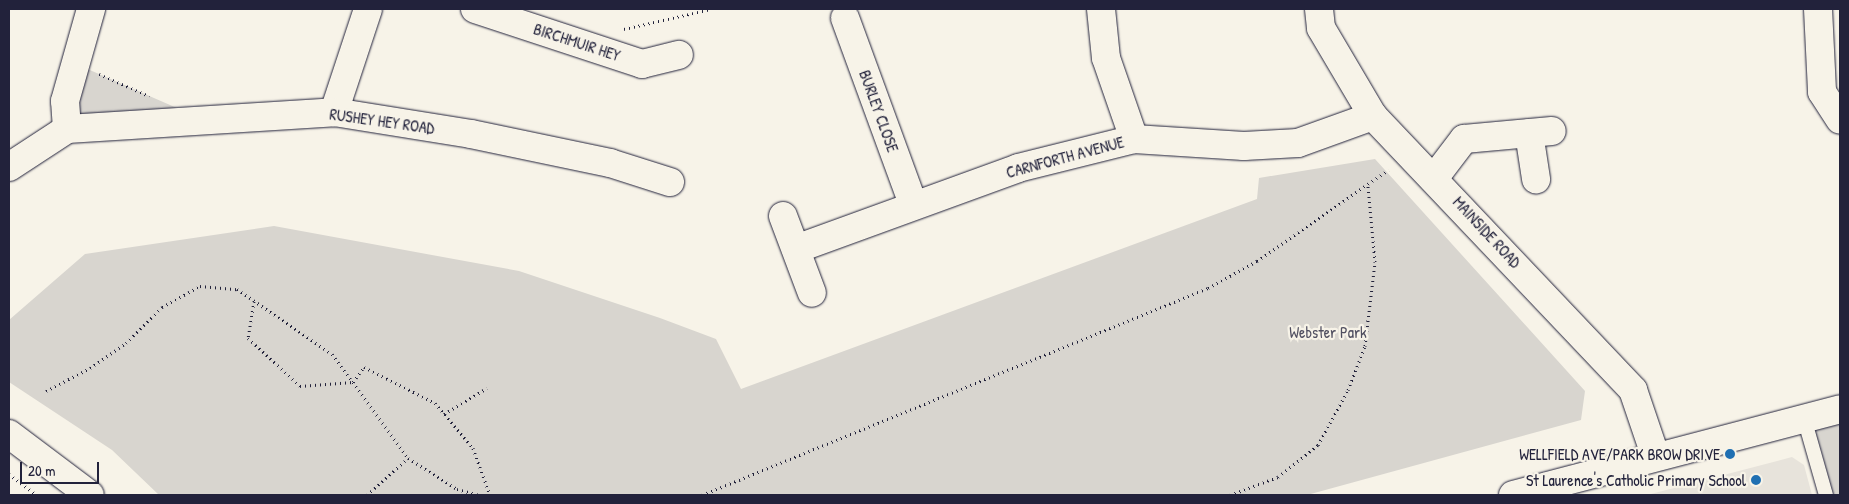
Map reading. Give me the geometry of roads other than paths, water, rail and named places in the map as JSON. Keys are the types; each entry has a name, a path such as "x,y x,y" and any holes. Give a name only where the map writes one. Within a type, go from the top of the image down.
{"street":[{"path":"67,129 65,101 91,9"},
{"path":"334,112 368,9"},
{"name":"BIRCHMUIR HEY","path":"475,9 642,64 679,55"},
{"path":"1101,9 1106,58 1134,139"},
{"name":"MAINSIDE ROAD","path":"1319,9 1320,28 1373,116 1435,177 1633,390 1655,455"},
{"path":"1818,9 1822,92 1840,120"},
{"name":"BURLEY CLOSE","path":"845,18 913,204"},
{"name":"RUSHEY HEY ROAD","path":"9,167 67,129 334,112 471,134 610,163 670,182"},
{"name":"CARNFORTH AVENUE","path":"796,249 913,204 1018,168 1134,139 1244,146 1298,143 1373,116"},
{"path":"1435,177 1464,139 1540,132 1536,179"},
{"path":"783,216 812,293"},
{"path":"1513,495 1655,455 1840,409"},
{"path":"9,434 90,495"}],"lane":[{"path":"1804,418 1826,495"}],"place":[{"name":"WELLFIELD AVE/PARK BROW DRIVE","path":"1730,454"},
{"name":"St Laurence's Catholic Primary School","path":"1756,480"}],"park label":[{"name":"Webster Park","path":"1328,332"}]}
